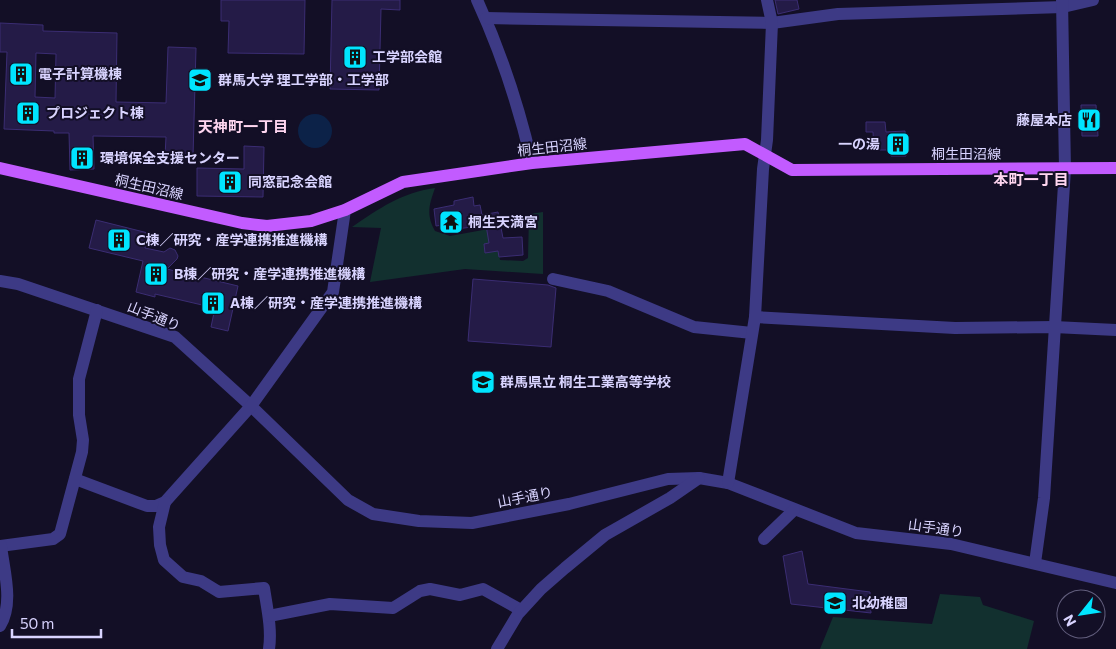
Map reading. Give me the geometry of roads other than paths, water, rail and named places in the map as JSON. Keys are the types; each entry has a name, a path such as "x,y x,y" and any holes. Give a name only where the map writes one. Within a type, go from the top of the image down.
{"main road":[{"name":"桐生田沼線","path":"0,168 242,223 267,226 311,222 345,210 403,182 532,163 745,144 792,170 1116,168"}],"street":[{"path":"477,0 486,18 510,84 532,163"},
{"path":"728,483 755,317 764,154 767,140 772,23 767,0"},
{"path":"486,18 772,23 838,14 1063,4 1093,0"},
{"path":"1035,564 1044,498 1065,169 1063,4"},
{"path":"75,478 147,506 156,506 165,502 251,406 332,292 345,210"},
{"path":"553,279 608,290 694,326 752,333"},
{"name":"山手通り","path":"0,281 18,284 175,338 251,406 348,500 372,514 419,520 472,523 569,504 668,479 699,478 728,483 856,533 951,544 1116,583"},
{"path":"0,626 6,616 8,604 0,546 53,540 60,534 83,440 79,415 79,380 97,310"},
{"path":"755,317 955,328 1054,327 1116,330"},
{"path":"497,649 521,610 565,568 605,535 670,498 699,478"},
{"path":"165,502 159,527 160,546 164,560 183,577 201,581 219,592 264,588 269,616 269,649"},
{"path":"764,539 794,510"},
{"path":"269,616 330,604 384,609 393,608 420,591 430,589 460,595 482,590 521,610"}],"water":[{"path":"315,114 322,115 327,119 331,124 331,138 327,143 322,147 315,148 308,147 303,143 299,138 298,131 299,124 303,119 308,115"}],"place":[{"name":"工学部会館","path":"355,57"},
{"name":"電子計算機棟","path":"21,74"},
{"name":"群馬大学 理工学部・工学部","path":"200,80"},
{"name":"プロジェクト棟","path":"28,113"},
{"name":"藤屋本店","path":"1089,120"},
{"name":"一の湯","path":"898,144"},
{"name":"環境保全支援センター","path":"82,158"},
{"name":"同窓記念会館","path":"230,182"},
{"name":"桐生天満宮","path":"451,222"},
{"name":"C棟／研究・産学連携推進機構","path":"119,240"},
{"name":"B棟／研究・産学連携推進機構","path":"156,274"},
{"name":"A棟／研究・産学連携推進機構","path":"213,303"},
{"name":"群馬県立 桐生工業高等学校","path":"483,382"},
{"name":"北幼稚園","path":"835,603"}],"district":[{"name":"天神町一丁目","path":"243,127"},
{"name":"本町一丁目","path":"1031,180"}]}
